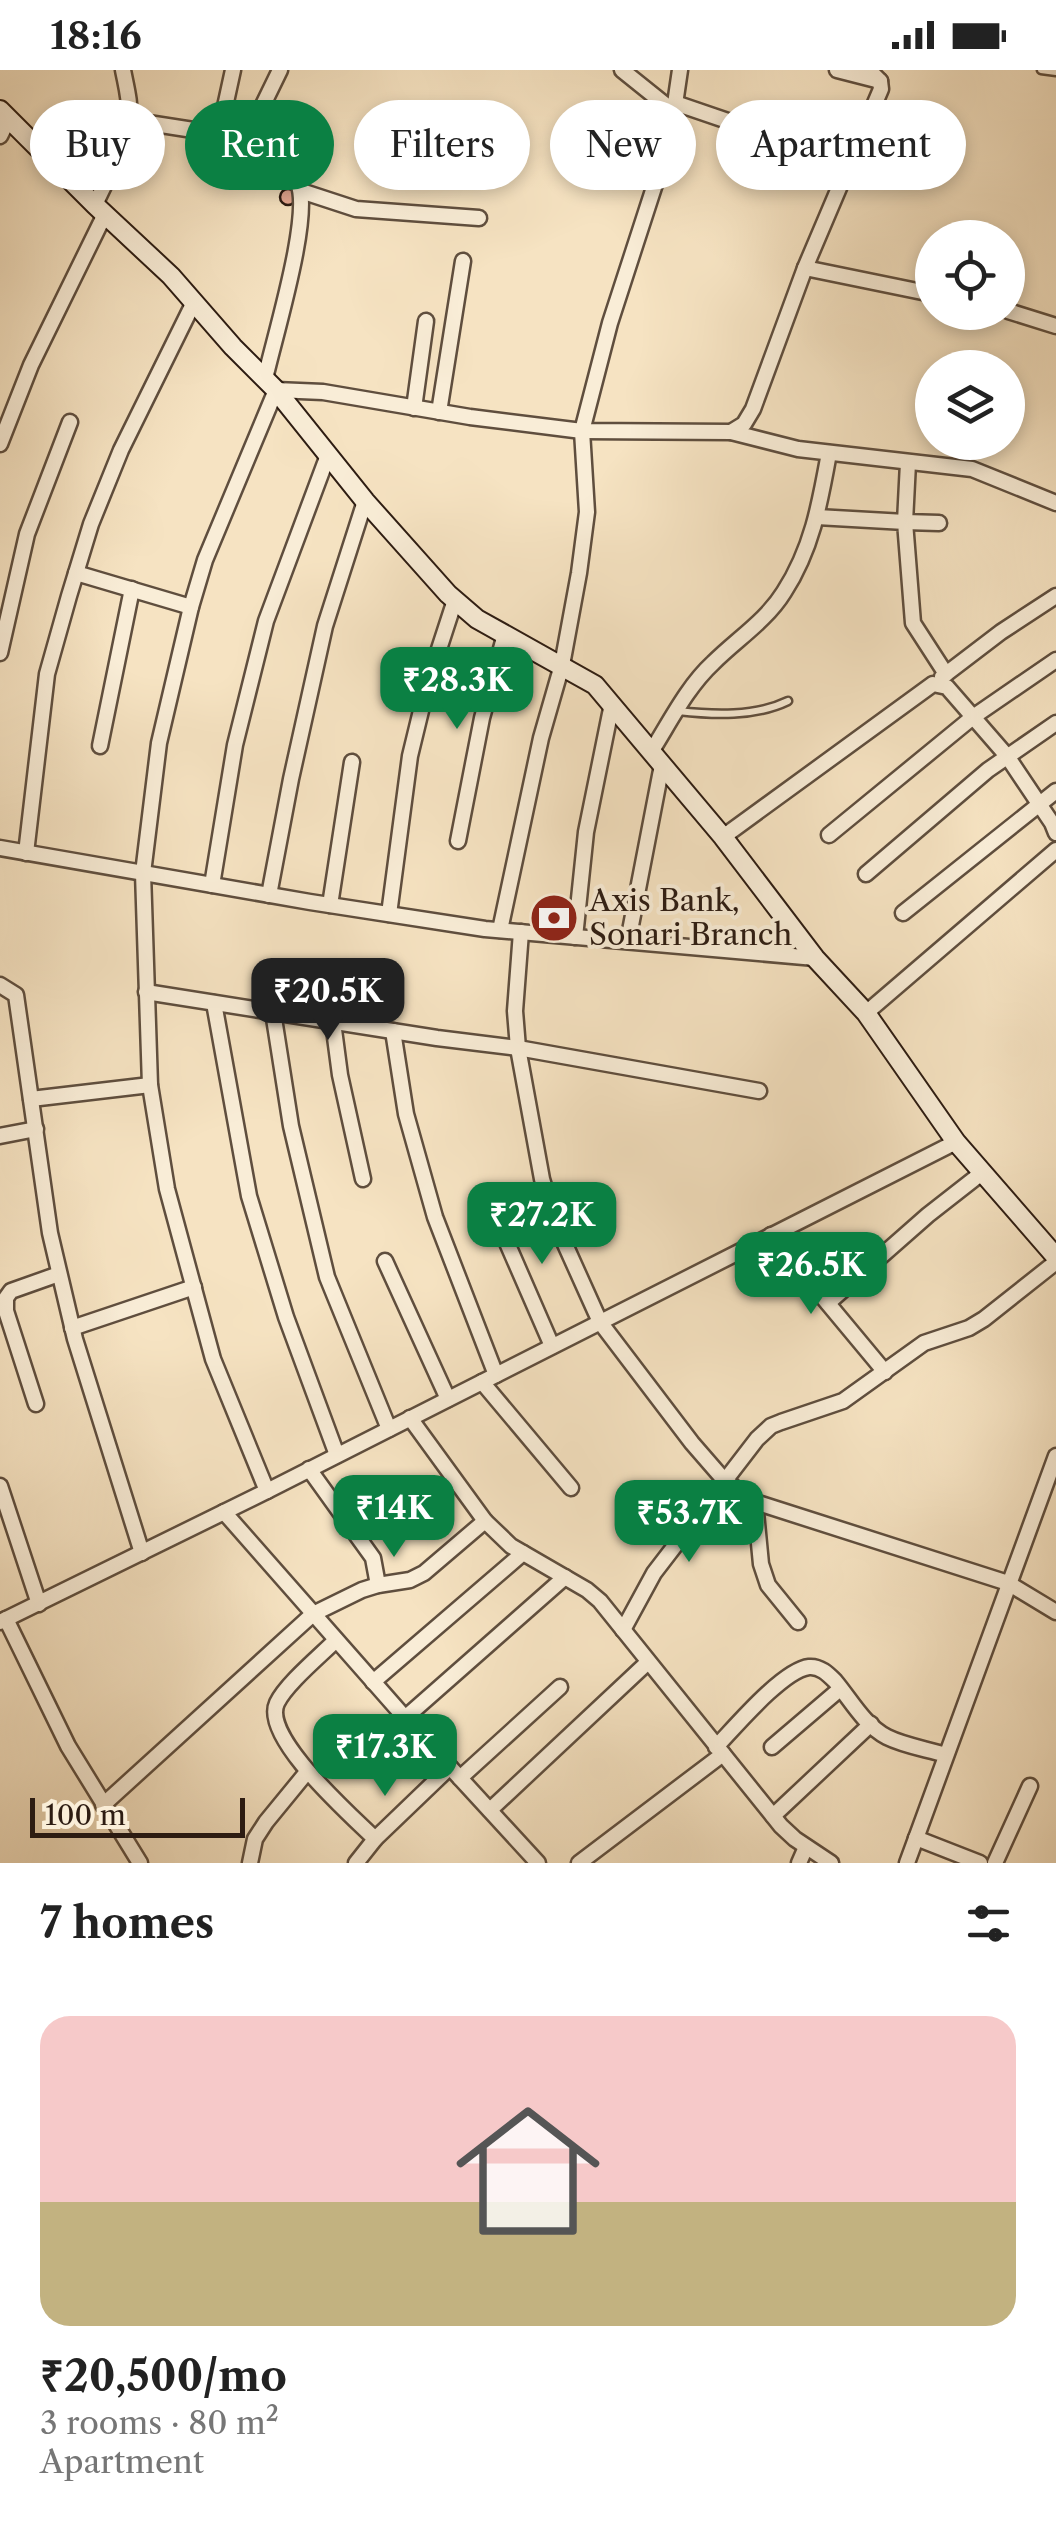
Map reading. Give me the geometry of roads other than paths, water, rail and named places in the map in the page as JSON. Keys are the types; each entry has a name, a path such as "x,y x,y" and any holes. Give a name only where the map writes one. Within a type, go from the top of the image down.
{"main road":[{"path":"3,122 171,276 270,384 365,500 455,600 477,619 595,684 722,837 814,958 866,1013 956,1142 1049,1234 1056,1260"}],"street":[{"path":"123,70 128,100"},
{"path":"226,100 233,70"},
{"path":"265,100 280,70"},
{"path":"622,70 664,100"},
{"path":"675,100 680,70"},
{"path":"837,70 874,75 882,89 877,100"},
{"path":"0,444 107,190"},
{"path":"500,930 580,573 586,512 582,431 610,323 653,190"},
{"path":"731,432 744,424 753,410 805,268 839,190"},
{"path":"267,1491 213,1359 167,1189 150,1084 144,873 159,742 205,560 270,384 299,236 302,191 356,208 478,218"},
{"path":"440,412 463,261"},
{"path":"805,268 915,291"},
{"path":"26,852 48,674 76,573 121,450 194,302"},
{"path":"1025,316 1056,326"},
{"path":"414,408 426,321"},
{"path":"270,384 582,431 731,432 798,449 972,469 1056,503"},
{"path":"0,653 27,534 70,422"},
{"path":"628,941 656,758 676,711 697,679 764,618 784,594 818,517 829,453"},
{"path":"212,885 235,745 266,621 328,454"},
{"path":"908,463 905,522 913,623 946,674"},
{"path":"269,895 325,626 365,500"},
{"path":"818,517 939,523"},
{"path":"76,573 191,607"},
{"path":"100,746 132,590"},
{"path":"722,837 1056,596"},
{"path":"389,914 410,756 426,686 455,600"},
{"path":"458,841 482,718 505,634"},
{"path":"829,835 974,717 1056,660"},
{"path":"933,684 947,687 1007,756 1056,832"},
{"path":"575,936 586,832 612,704"},
{"path":"866,874 1007,756 1056,723"},
{"path":"330,905 352,762"},
{"path":"903,912 1056,790"},
{"path":"0,848 500,930 814,958"},
{"path":"866,1013 1056,850"},
{"path":"521,932 515,1011 518,1048 542,1179 555,1222 600,1322 692,1442 725,1481 755,1502 1008,1583 1056,1612"},
{"path":"0,985 16,994 50,1234 72,1328 142,1552"},
{"path":"146,992 518,1048 759,1091"},
{"path":"214,1003 249,1196 286,1317 337,1455"},
{"path":"273,1012 292,1126 327,1277 389,1429"},
{"path":"333,1022 340,1075 363,1179"},
{"path":"393,1031 406,1114 434,1217 489,1378 571,1488"},
{"path":"32,1099 150,1084"},
{"path":"0,1136 36,1129"},
{"path":"140,1863 68,1746 3,1620 309,1470 956,1142"},
{"path":"828,1304 983,1172"},
{"path":"491,1206 552,1346"},
{"path":"771,1235 886,1372"},
{"path":"623,1630 654,1573 771,1426 843,1400 924,1343 984,1320 1056,1260"},
{"path":"386,1262 448,1399"},
{"path":"36,1404 6,1310 6,1298 11,1291 59,1274"},
{"path":"72,1328 194,1288"},
{"path":"410,1418 486,1521 511,1546 600,1601 773,1816 795,1839 831,1863"},
{"path":"907,1863 1056,1456"},
{"path":"309,1470 373,1558 378,1584"},
{"path":"0,1486 39,1604"},
{"path":"755,1502 760,1564 768,1584 798,1622"},
{"path":"224,1512 538,1863"},
{"path":"103,1804 313,1614 378,1584 410,1580 424,1573 486,1521"},
{"path":"373,1682 523,1553"},
{"path":"405,1718 565,1577"},
{"path":"336,1640 284,1692 276,1705 276,1727 307,1772 375,1839"},
{"path":"490,1810 648,1662"},
{"path":"579,1863 720,1750 768,1694 812,1666 820,1668 889,1738 946,1755"},
{"path":"356,1863 375,1839 560,1687"},
{"path":"772,1747 840,1688"},
{"path":"773,1816 871,1724"},
{"path":"250,1863 260,1830 307,1772"},
{"path":"995,1863 1030,1786"},
{"path":"916,1838 980,1863"},
{"path":"799,1863 806,1847"}],"lane":[{"path":"1041,70 1056,72"},
{"path":"676,711 712,715 774,708 788,701"}],"place":[{"name":"Axis Bank, Sonari Branch","path":"554,918"}]}
